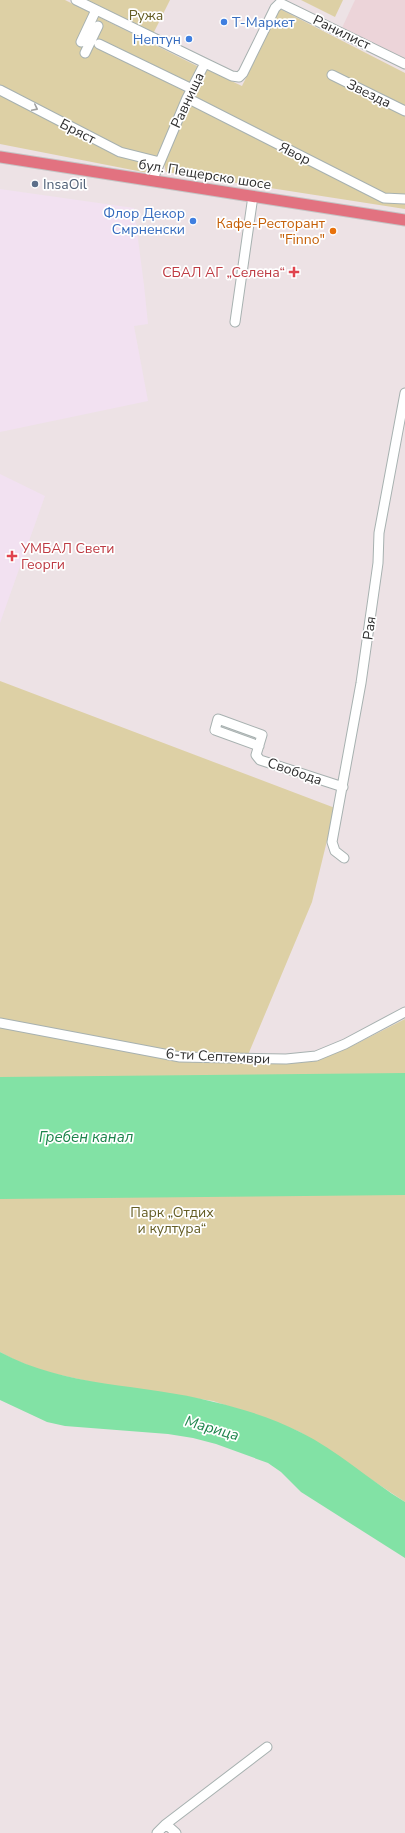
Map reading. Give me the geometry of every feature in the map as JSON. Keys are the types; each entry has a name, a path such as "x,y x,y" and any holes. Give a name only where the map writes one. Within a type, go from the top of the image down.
{"main road":[{"name":"бул. Пещерско шосе","path":"0,157 152,182 405,220"}],"street":[{"name":"Равнища","path":"76,0 205,63 187,98 152,182"},
{"name":"Ранилист","path":"205,63 232,76 239,77 243,73 275,8 280,3 405,64"},
{"path":"85,53 96,10"},
{"path":"88,41 98,26"},
{"path":"88,41 192,89"},
{"name":"Звезда","path":"332,75 405,111"},
{"name":"Бряст","path":"0,90 120,152 160,162"},
{"name":"Явор","path":"187,98 384,198 405,199"},
{"path":"235,322 253,196"},
{"name":"Рая","path":"344,858 335,851 332,842 361,682 378,563 379,532 405,393"},
{"name":"Свобода","path":"259,746 215,730 218,719 262,735 259,746 256,755 260,760 343,787"},
{"name":"6-ти Септември","path":"0,1023 180,1057 286,1058 316,1056 345,1044 405,1012"},
{"path":"158,1833 166,1824 267,1747"},
{"path":"166,1824 176,1833"}],"shaded area":[{"path":"355,0 405,0 405,61 341,30"},
{"path":"0,189 134,208 148,324 134,326 148,401 0,432"},
{"name":"УМБАЛ Свети Георги","path":"0,474 45,496 0,623"}],"green space":[{"path":"0,0 65,0 201,68 148,173 0,144"},
{"name":"Ружа","path":"85,0 170,0 153,34"},
{"path":"301,0 343,0 335,17"},
{"path":"280,9 405,73 405,209 166,172 164,163 206,69 242,86"},
{"name":"Парк „Отдих и култура“","path":"0,681 335,808 312,902 245,1062 312,1062 356,1044 405,1019 405,1502 300,1432 273,1421 213,1401 96,1383 42,1371 0,1352"}],"water":[{"name":"Гребен канал","path":"405,1073 405,1195 0,1199 0,1077"},
{"name":"Марица","path":"0,1352 25,1364 78,1379 187,1396 247,1411 269,1418 314,1439 405,1502 405,1558 301,1492 281,1472 268,1463 216,1444 193,1438 168,1434 65,1426 47,1422 0,1400"}],"place":[{"name":"Т-Маркет","path":"224,22"},
{"name":"Нептун","path":"189,39"},
{"name":"InsaOil","path":"35,184"},
{"name":"Флор Декор Смрненски","path":"193,221"},
{"name":"Кафе-Ресторант \"Finno\"","path":"333,231"},
{"name":"СБАЛ АГ „Селена“","path":"294,272"},
{"name":"УМБАЛ Свети Георги","path":"12,556"}]}
